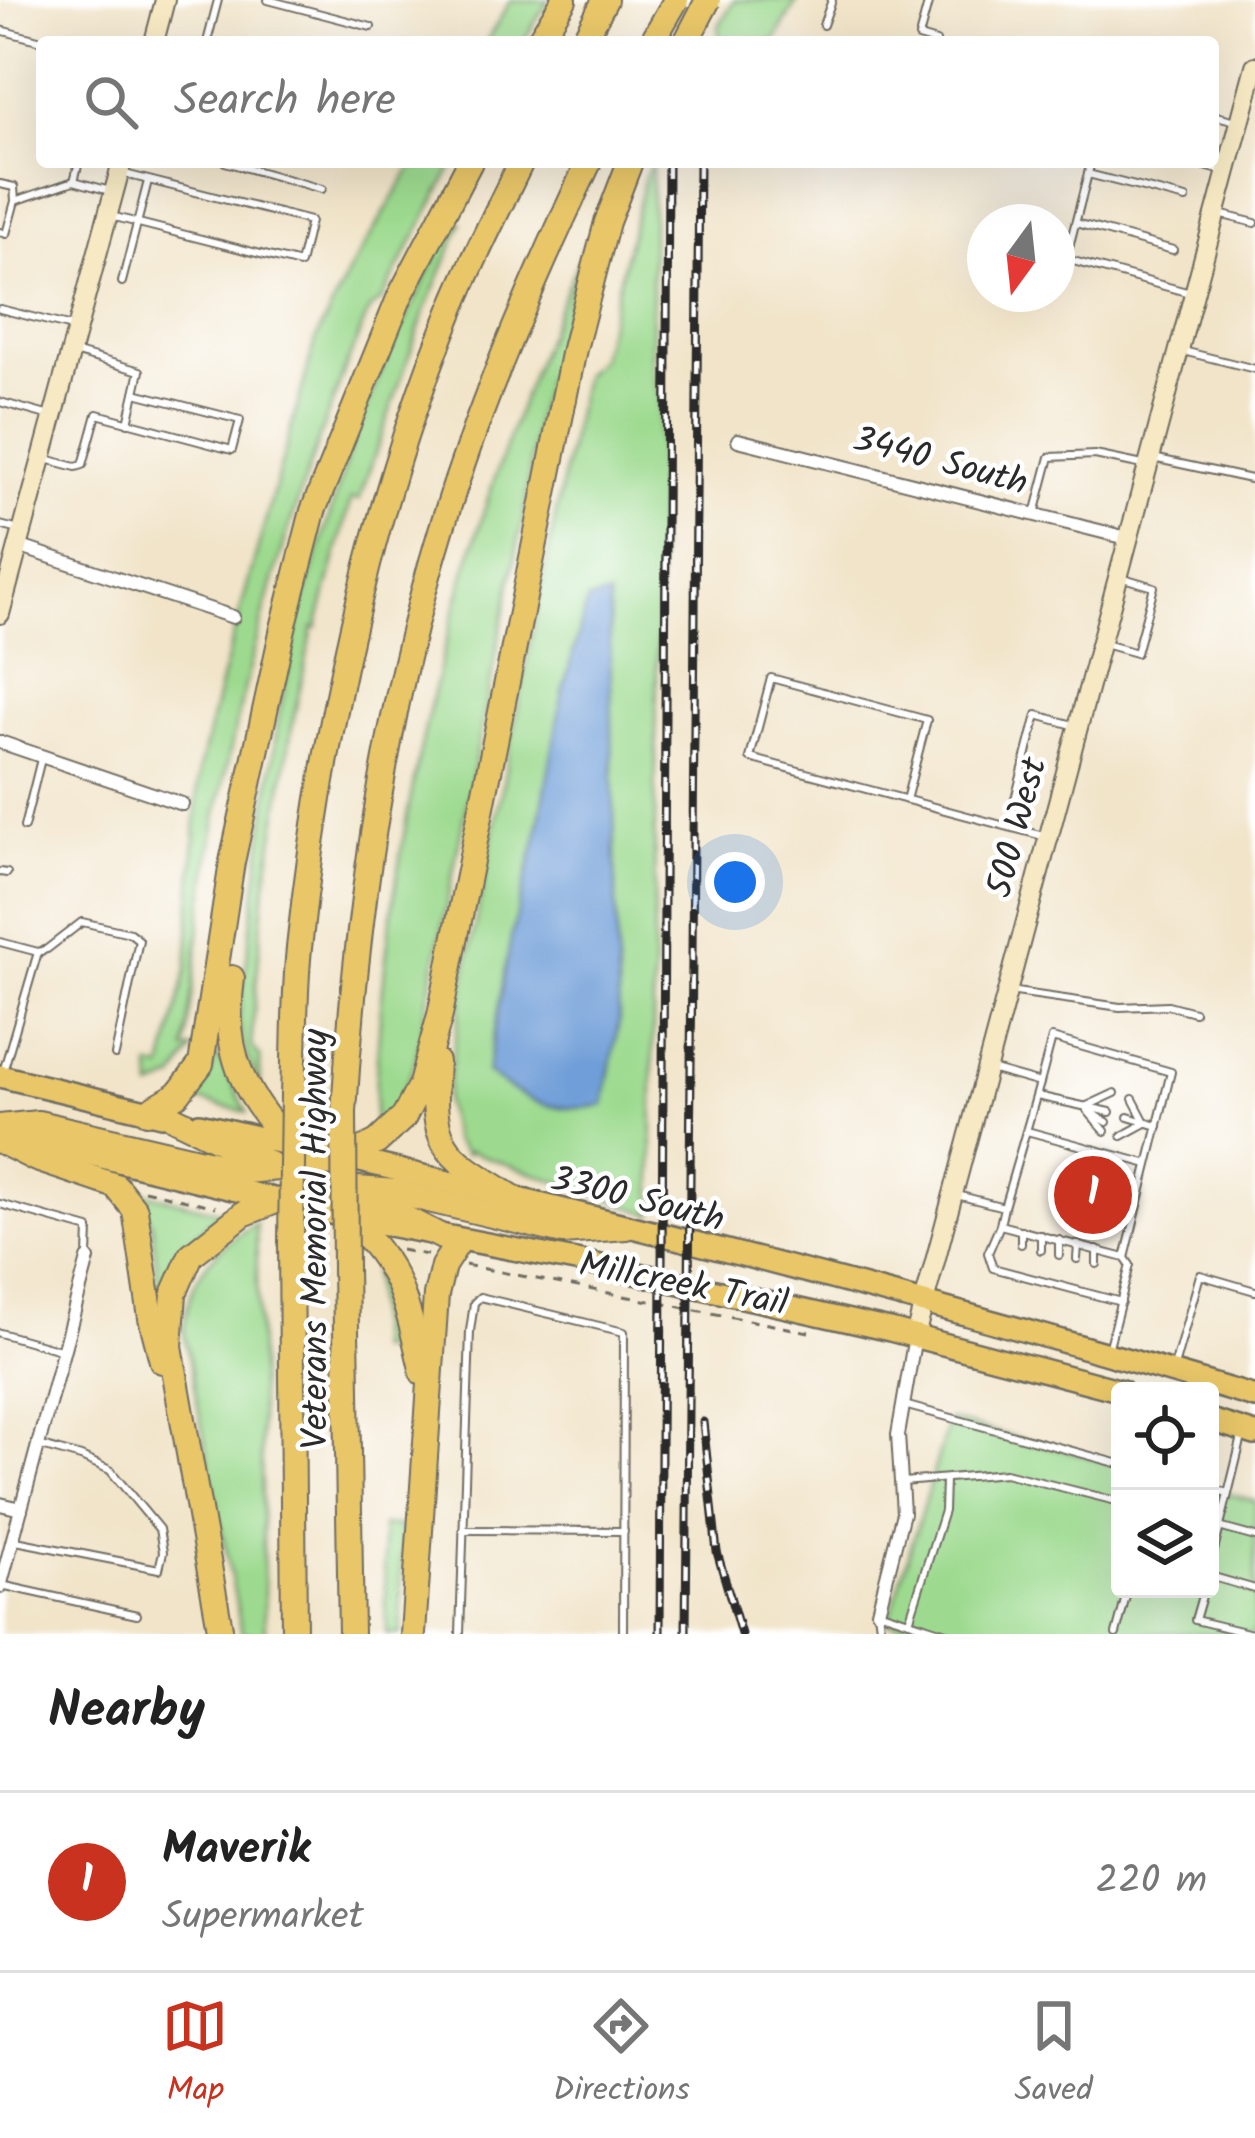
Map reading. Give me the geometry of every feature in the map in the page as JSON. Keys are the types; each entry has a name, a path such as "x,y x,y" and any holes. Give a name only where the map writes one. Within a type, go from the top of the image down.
{"highway":[{"path":"542,36 564,0"},
{"path":"586,36 605,0"},
{"path":"655,36 676,0"},
{"path":"689,36 708,0"},
{"path":"147,1112 178,1094 201,1064 232,862 298,563 328,469 400,296 467,168"},
{"name":"Veterans Memorial Highway","path":"294,1634 293,1094 299,951 321,790 354,630 395,471 447,320 517,168"},
{"name":"Veterans Memorial Highway","path":"351,1634 344,1112 369,854 412,639 469,443 506,347 586,168"},
{"path":"221,1634 170,1346 174,1294 191,1255 243,1214 276,1201 390,1132 414,1101 440,1015 574,349 607,222 628,168"},
{"path":"260,737 252,837 228,1007 229,1035 245,1086 262,1113 347,1217 377,1246 399,1282 428,1392"},
{"path":"440,1015 434,1117 442,1143 458,1163 517,1200"},
{"path":"174,1118 280,1170 346,1188 395,1192 563,1232 626,1227"},
{"path":"0,1134 38,1123 218,1166 280,1170"},
{"path":"0,1134 37,1159 116,1186 135,1210 151,1318 188,1455"},
{"path":"346,1188 442,1244 413,1634"}],"main road":[{"path":"156,36 166,0"},
{"name":"500 West","path":"915,1336 1255,66"},
{"path":"0,614 5,575 20,538 118,175"},
{"name":"3300 South","path":"1,1076 626,1227 1254,1392"},
{"name":"3300 South","path":"0,1134 442,1244 617,1269 915,1336 1111,1388"},
{"path":"1219,1423 1249,1432"}],"street":[{"name":"3440 South","path":"738,440 1127,538"},
{"path":"20,538 233,617"},
{"path":"0,742 182,804"},
{"path":"0,1586 88,1259"},
{"name":"500 West","path":"878,1611 903,1514 898,1436 915,1336"},
{"path":"0,1504 21,1509"}],"lane":[{"path":"209,36 218,0"},
{"path":"268,0 371,27"},
{"path":"823,25 832,0"},
{"path":"914,0 929,2 920,36"},
{"path":"0,30 36,39"},
{"path":"1219,117 1240,122"},
{"path":"74,181 77,168"},
{"path":"247,168 322,188"},
{"path":"1089,168 1066,259 1193,294"},
{"path":"1212,168 1227,172"},
{"path":"1088,173 1186,199"},
{"path":"15,201 74,181 118,175 310,221 300,264 108,215"},
{"path":"122,282 148,180"},
{"path":"0,184 14,187 15,201 3,233"},
{"path":"1216,213 1255,223"},
{"path":"1076,223 1174,250"},
{"path":"0,309 77,328"},
{"path":"1178,350 1255,369"},
{"path":"71,351 140,370 128,423"},
{"path":"42,458 83,465 97,414 232,450 240,420 135,393"},
{"path":"0,402 53,416"},
{"path":"1036,514 1050,457 1095,454 1255,480"},
{"path":"0,525 20,538"},
{"path":"1099,643 1136,653 1148,609 1154,586 1117,576"},
{"path":"906,800 927,720 771,678 750,758 906,800 1046,836"},
{"path":"1008,826 1037,715 1076,725"},
{"path":"24,827 43,754"},
{"path":"0,942 47,950 82,922 139,940 115,1055"},
{"path":"1,1076 38,952"},
{"path":"1006,989 1097,1004 1168,1005 1194,1012"},
{"path":"1121,1302 992,1268 988,1253 1052,1038 1171,1072 1125,1258"},
{"path":"984,1067 1040,1083"},
{"path":"1037,1096 1110,1112"},
{"path":"1084,1108 1114,1097"},
{"path":"1132,1102 1146,1123"},
{"path":"1084,1108 1106,1126"},
{"path":"1128,1117 1157,1126"},
{"path":"1124,1131 1146,1123"},
{"path":"1027,1131 1148,1164"},
{"path":"950,1193 1004,1208"},
{"path":"0,1204 89,1229 88,1259"},
{"path":"1000,1225 1125,1258 1130,1265 1107,1354"},
{"path":"1021,1244 1022,1230"},
{"path":"1040,1235 1040,1250"},
{"path":"1059,1240 1059,1255"},
{"path":"1077,1259 1078,1245"},
{"path":"1097,1250 1097,1264"},
{"path":"1021,1262 1021,1275"},
{"path":"1039,1267 1039,1280"},
{"path":"1057,1285 1058,1272"},
{"path":"1172,1373 1200,1275 1255,1291"},
{"path":"1076,1277 1076,1290"},
{"path":"1096,1282 1096,1295"},
{"path":"460,1634 470,1331 474,1303 480,1297 625,1332 623,1634"},
{"path":"0,1333 63,1351"},
{"path":"1219,1532 1249,1432 1254,1392"},
{"path":"901,1404 1111,1462"},
{"path":"13,1540 159,1569 163,1552 159,1529 110,1470 38,1445"},
{"path":"903,1482 1005,1473 1111,1500"},
{"path":"909,1621 944,1511 946,1480"},
{"path":"1214,1490 1228,1493"},
{"path":"1220,1527 1255,1537"},
{"path":"464,1530 624,1531"},
{"path":"1219,1575 1255,1589"},
{"path":"0,1586 137,1615"},
{"path":"1116,1634 1126,1598"},
{"path":"1202,1598 1196,1620 1252,1634"},
{"path":"881,1634 878,1611 950,1634"}],"path":[{"path":"130,1186 224,1209"},
{"path":"403,1250 442,1244"},
{"name":"Millcreek Trail","path":"472,1266 818,1334"}],"green space":[{"path":"511,0 549,0 527,36 490,36"},
{"path":"734,0 797,0 777,36 719,36 719,26"},
{"path":"411,168 452,168 381,301 370,308 300,494 245,685 217,814 185,1050 193,1049 175,1079 152,1089 151,1067 163,1069 187,969 199,770 316,339 349,272"},
{"path":"652,168 652,368 659,397 653,1215 469,1151 466,1154 453,1140 445,1102 470,950 583,376 600,358 645,176"},
{"path":"455,219 462,223 424,313 359,500 351,499 317,628 313,628 264,897 251,1046 260,1057 260,1087 243,1045 239,1019 278,720 298,618 350,449 385,362"},
{"path":"585,245 536,417 526,503 416,1060 399,1103 374,1131 393,905 437,678 502,457"},
{"path":"217,1054 247,1112 193,1099 205,1087"},
{"path":"134,1190 222,1212 184,1247 162,1294 152,1224"},
{"path":"256,1223 265,1634 242,1634 184,1334 190,1297 204,1268 226,1244"},
{"path":"373,1271 392,1306 397,1350 376,1350"},
{"path":"949,1420 1111,1463 1111,1598 1219,1598 1219,1491 1255,1501 1255,1634 933,1634 888,1623"},
{"path":"382,1526 401,1526 401,1634 387,1634"}],"water":[{"path":"609,597 619,1022 604,1105 555,1107 514,1092 487,1072 563,690 588,600"}],"railway":[{"path":"669,0 669,36"},
{"path":"700,0 700,36"},
{"path":"660,1634 668,168"},
{"path":"686,1634 699,168"},
{"path":"703,1422 717,1552 741,1634"}],"place":[{"name":"Maverik","path":"1093,1195"}]}
